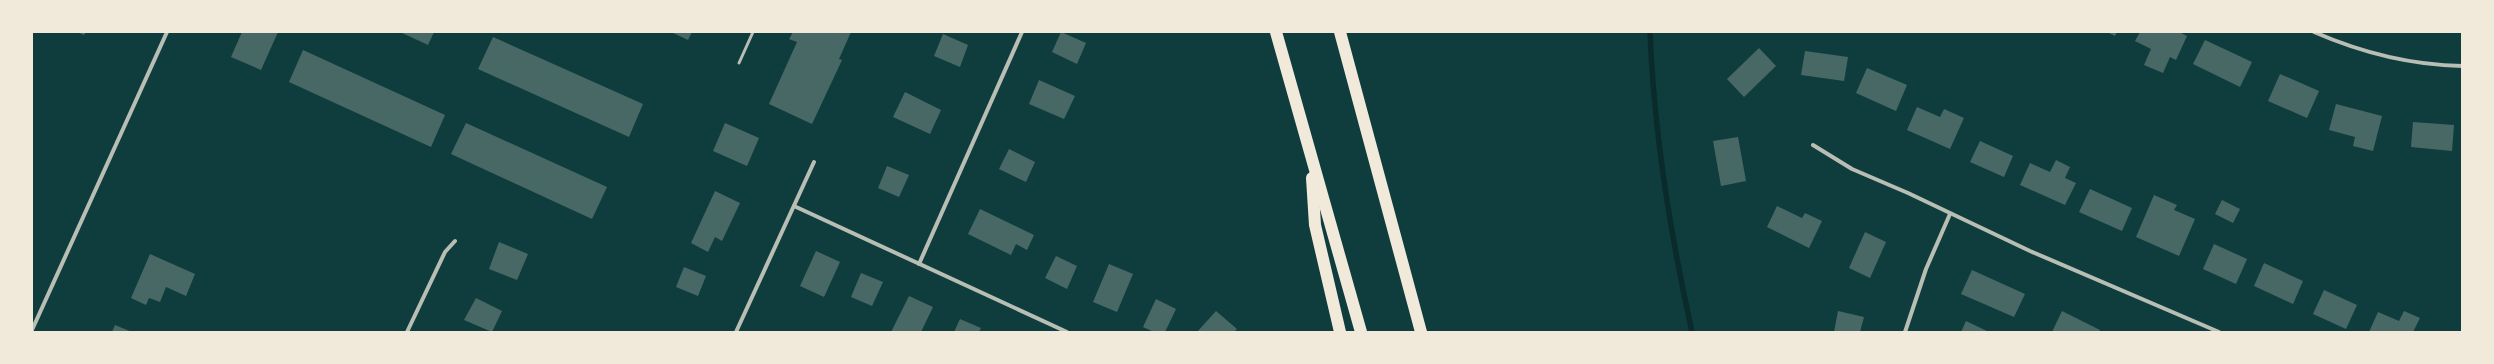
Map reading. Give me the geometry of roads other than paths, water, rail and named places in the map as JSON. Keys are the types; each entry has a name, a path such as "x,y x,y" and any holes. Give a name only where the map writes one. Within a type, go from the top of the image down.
{"highway":[{"path":"1276,32 1361,332"},
{"path":"1340,32 1421,332"},
{"path":"1311,159 1315,225 1340,332"}],"street":[{"path":"32,330 167,32"},
{"path":"918,264 1022,32"},
{"path":"2314,32 2373,53 2414,62 2462,66"},
{"path":"1813,145 1852,170 1908,193 1950,214 2219,332"},
{"path":"736,332 814,162"},
{"path":"794,206 1067,332"},
{"path":"1905,332 1926,269 1950,214"},
{"path":"407,332 445,252 455,241"}],"lane":[{"path":"739,63 753,32"}],"waterway":[{"path":"1650,32 1655,108 1664,183 1692,332"}]}
